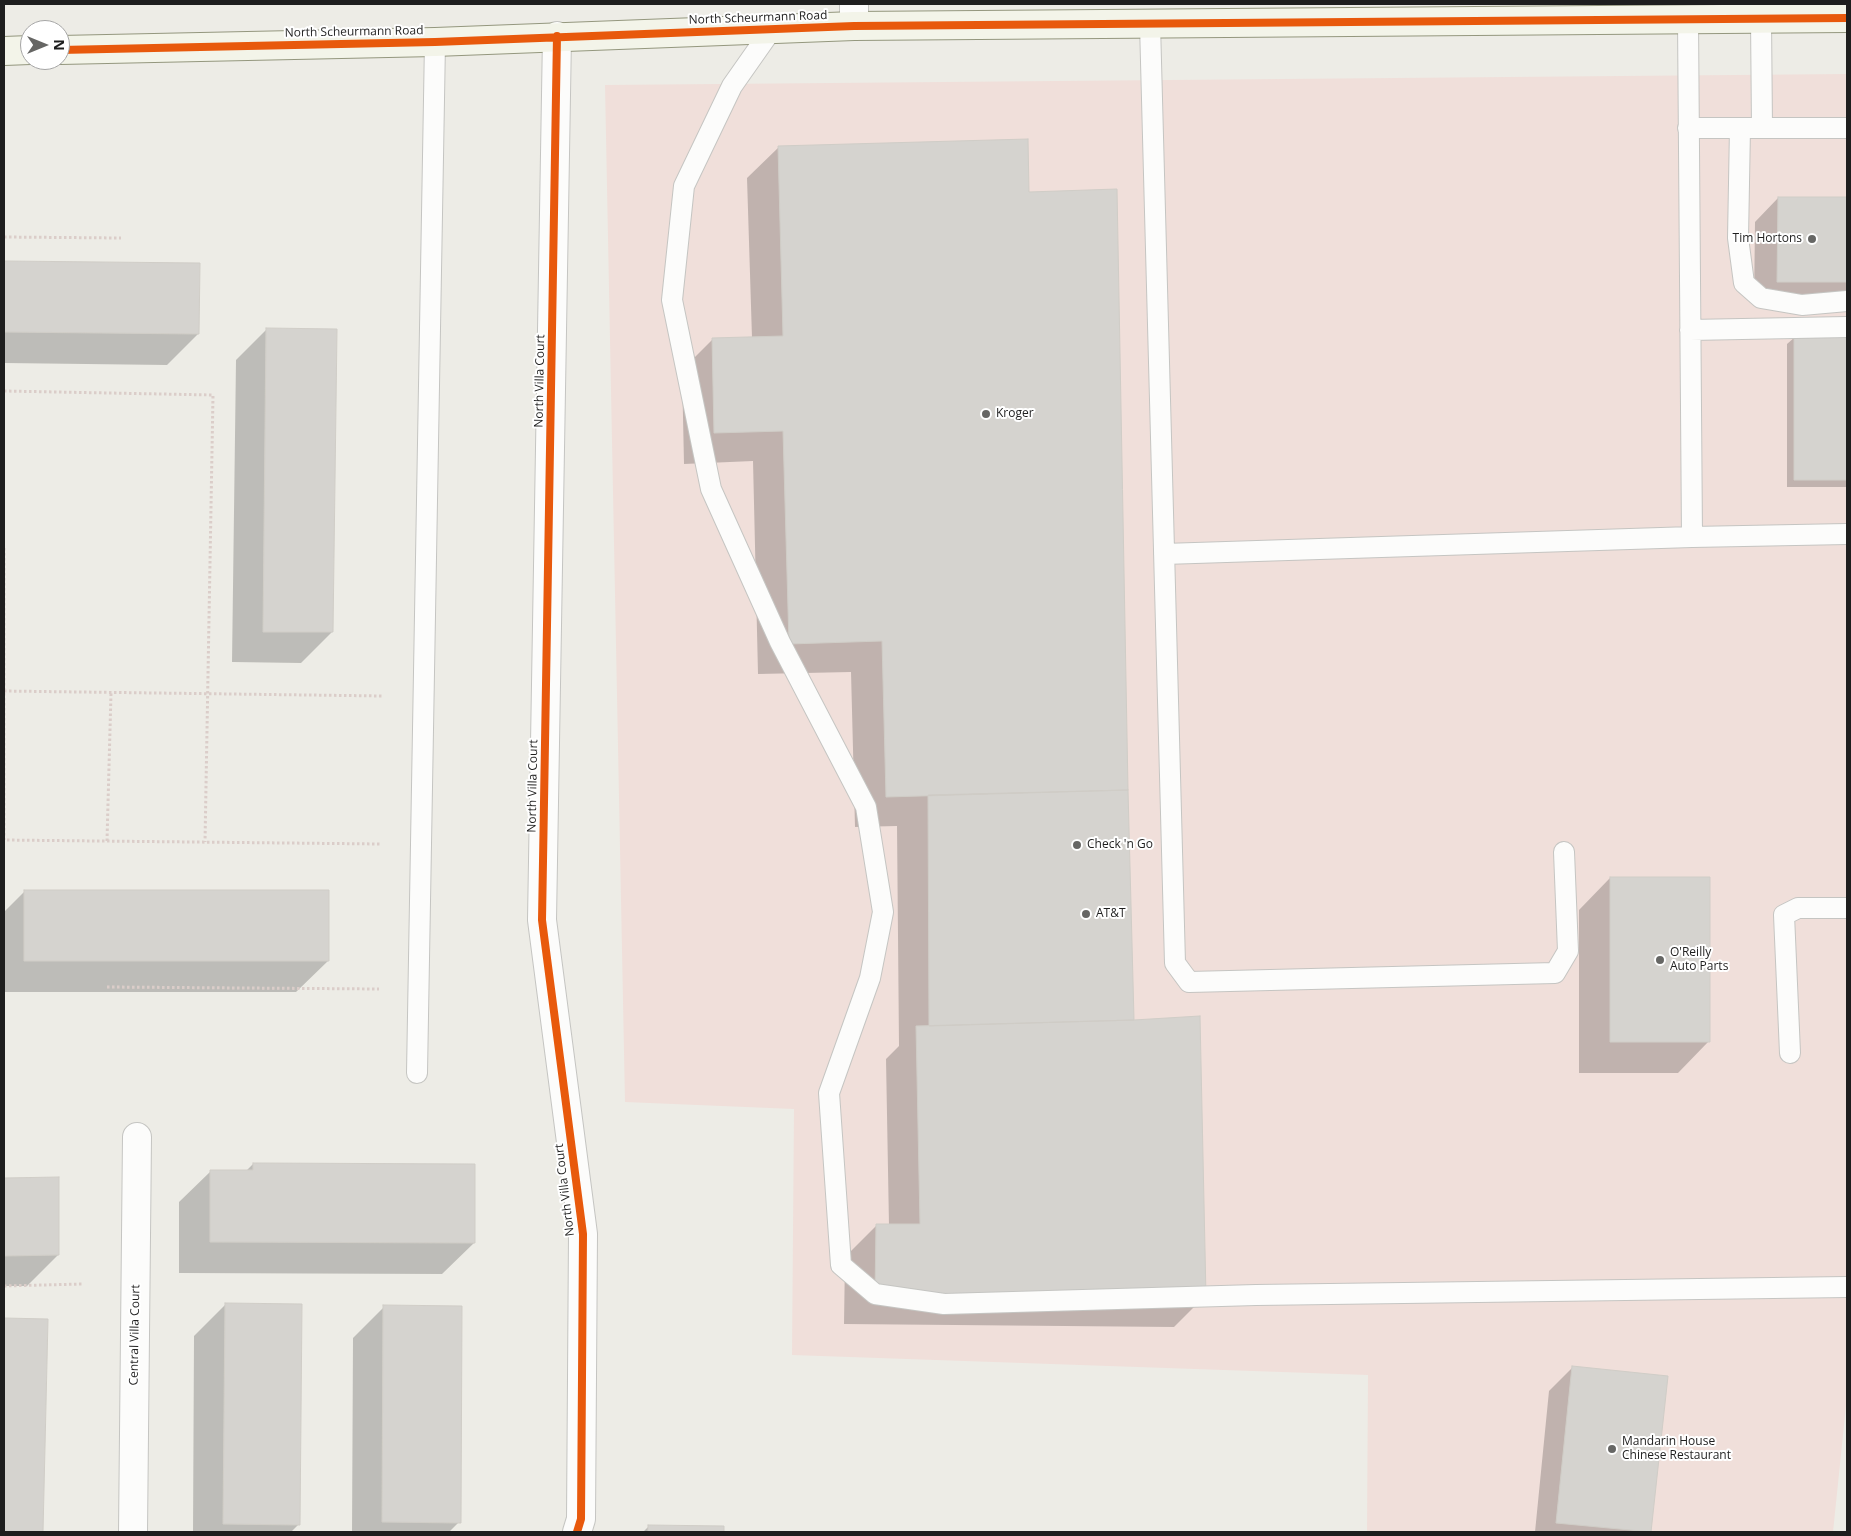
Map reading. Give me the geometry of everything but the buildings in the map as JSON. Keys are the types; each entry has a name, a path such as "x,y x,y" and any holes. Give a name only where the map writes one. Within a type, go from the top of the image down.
{"street":[{"name":"North Scheurmann Road","path":"70,50 435,42 772,29 854,15 1150,24 1515,12 1688,20 1847,18"},
{"name":"North Villa Court","path":"556,36 542,920 583,1234 581,1519 577,1532"},
{"path":"4,51 20,50"},
{"name":"Central Villa Court","path":"133,1532 137,1137"}],"lane":[{"path":"1762,19 1762,128"},
{"path":"1688,20 1692,537"},
{"path":"1150,24 1175,963 1189,982 1555,973 1568,951 1564,852"},
{"path":"772,29 732,86 684,186 672,300 711,489 780,642 866,807 883,912 870,978 829,1093 841,1265 875,1294 944,1304 1276,1295 1847,1287"},
{"path":"417,1072 435,42"},
{"path":"1688,128 1847,128"},
{"path":"1740,128 1738,238 1744,283 1761,298 1802,304 1847,301"},
{"path":"1690,330 1847,327"},
{"path":"1164,554 1692,537 1847,534"},
{"path":"1790,1053 1784,915 1798,908 1847,908"}],"path":[{"path":"4,237 121,238"},
{"path":"4,390 213,395 206,842"},
{"path":"4,548 4,840 380,844"},
{"path":"4,691 383,696"},
{"path":"107,841 111,693"},
{"path":"107,987 379,989"},
{"path":"4,1286 83,1284"}],"shaded area":[{"path":"1847,74 1847,1396 1833,1532 1367,1532 1368,1375 792,1355 794,1109 625,1102 605,85"}],"cycle path":[{"path":"70,50 435,42 854,26 1847,18"},
{"path":"557,36 542,920 583,1234 581,1519 577,1532"}],"place":[{"name":"Tim Hortons","path":"1812,239"},
{"name":"Kroger","path":"986,414"},
{"name":"Check 'n Go","path":"1077,845"},
{"name":"AT&T","path":"1086,914"},
{"name":"O'Reilly Auto Parts","path":"1660,960"},
{"name":"Mandarin House Chinese Restaurant","path":"1612,1449"}]}
